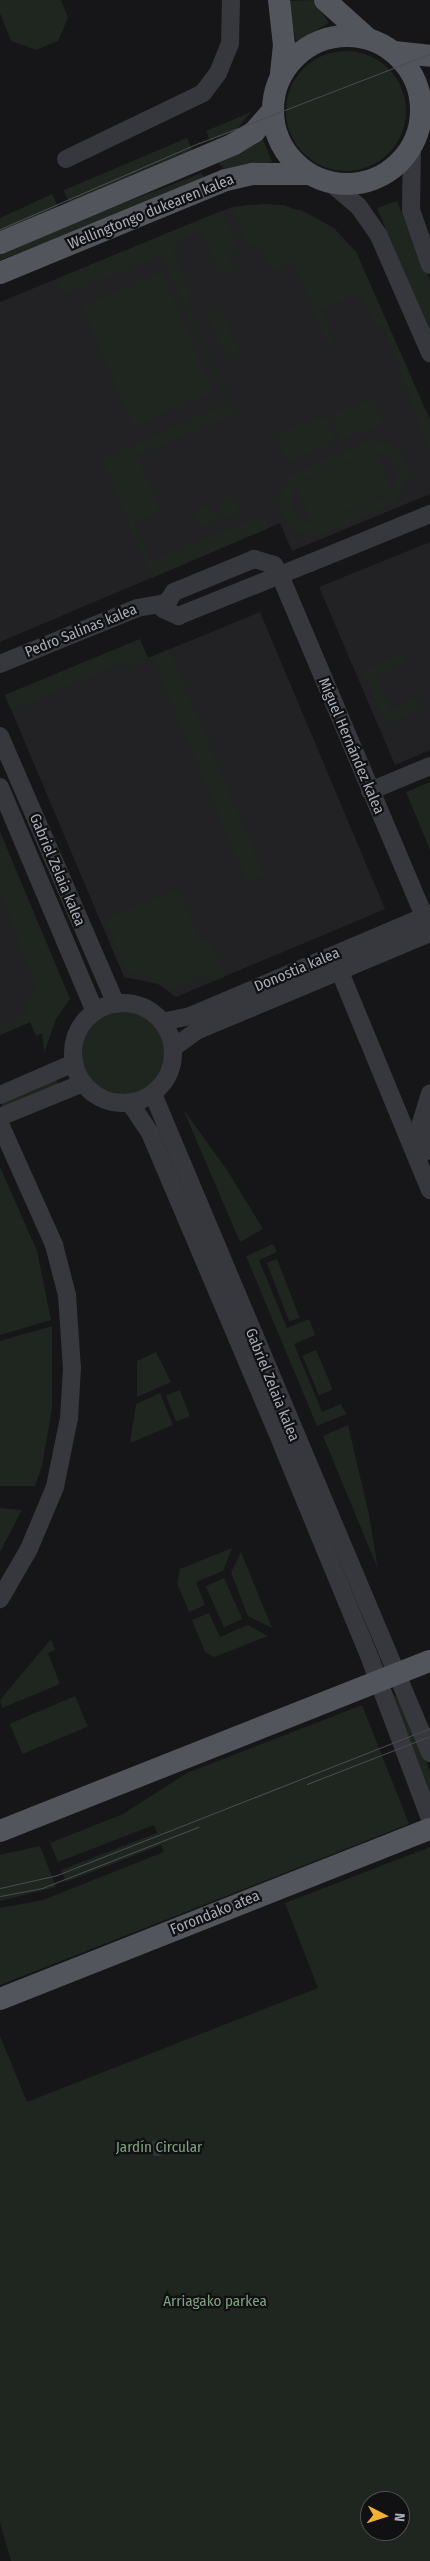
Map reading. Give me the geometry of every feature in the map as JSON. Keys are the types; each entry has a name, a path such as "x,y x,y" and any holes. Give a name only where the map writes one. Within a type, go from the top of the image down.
{"main road":[{"path":"279,0 284,45 281,76 272,111 279,142 307,174 332,184 372,181 395,168 420,130 416,83 394,52"},
{"path":"326,0 367,38 394,52 430,56"},
{"path":"281,76 299,54 324,39 367,38"},
{"name":"Wellingtongo dukearen kalea","path":"0,243 234,144 254,132 272,111"},
{"name":"Wellingtongo dukearen kalea","path":"0,273 226,180 254,174 307,174"},
{"path":"0,1832 377,1680 430,1661"},
{"name":"Forondako atea","path":"0,1998 430,1829"}],"street":[{"path":"66,159 203,93 218,73 230,44 232,3"},
{"path":"420,130 411,210 430,265"},
{"path":"332,184 358,207 379,236 430,353"},
{"path":"164,603 166,614 178,616 430,514"},
{"name":"Pedro Salinas kalea","path":"0,664 137,608 164,603 174,592 254,558 274,564 280,575"},
{"name":"Miguel Hernández kalea","path":"280,575 370,791 427,915"},
{"name":"Gabriel Zelaia kalea","path":"0,736 116,1004"},
{"path":"370,791 430,766"},
{"name":"Gabriel Zelaia kalea","path":"0,787 95,1012"},
{"name":"Donostia kalea","path":"162,1022 190,1016 427,915"},
{"name":"Donostia kalea","path":"173,1048 196,1031 430,933"},
{"path":"340,972 428,1182"},
{"path":"116,1004 142,1006 162,1022 173,1048 169,1074 153,1094 130,1103 104,1100 83,1083 74,1063 79,1029 95,1012 116,1004"},
{"path":"0,1095 74,1063"},
{"path":"0,1117 83,1083"},
{"path":"428,1182 421,1123 430,1093"},
{"name":"Gabriel Zelaia kalea","path":"153,1094 295,1442 399,1673"},
{"name":"Gabriel Zelaia kalea","path":"130,1103 150,1133 377,1680"},
{"path":"0,1124 54,1245 67,1295 72,1368 69,1418 55,1487 29,1549 0,1599"},
{"path":"399,1673 430,1754"},
{"path":"377,1680 430,1819"}],"shaded area":[{"path":"248,205 301,210 334,228 356,252 430,420 430,494 292,551 280,523 0,642 0,302 232,207"},
{"path":"430,542 430,750 395,765 319,587"},
{"path":"260,612 385,909 176,997 158,984 124,977 5,695 140,639 148,658"},
{"path":"0,832 70,999 62,1008 0,1035"},
{"path":"157,2140 163,2142 165,2148 163,2154 157,2156 151,2154 149,2148 151,2142"}],"green space":[{"path":"0,0 61,0 68,18 58,41 36,50 11,41 0,13"},
{"path":"313,0 329,23 296,41 288,1"},
{"path":"346,51 369,55 389,68 402,88 406,111 402,134 389,154 369,167 346,171 323,167 303,154 290,134 286,111 290,88 303,68 323,55"},
{"path":"251,112 234,132 210,141 206,131"},
{"path":"262,137 272,162 228,172 220,165 218,161"},
{"path":"187,138 192,150 69,202 64,190"},
{"path":"202,173 205,181 1,260 0,251"},
{"path":"52,194 58,206 0,232 0,218"},
{"path":"397,201 430,280 430,334 377,208"},
{"path":"265,204 284,205 318,219 356,252 430,420 430,452 383,325 376,327 361,293 320,309 334,343 329,346 294,263 273,271 257,243 248,247 232,207"},
{"path":"221,211 240,252 229,256 235,271 221,277 202,230 182,238 173,254 192,297 186,300 234,414 137,455 160,511 134,521 150,561 264,515 269,528 152,578 103,459 226,404 162,255 65,294 56,279"},
{"path":"162,272 213,393 133,427 82,306"},
{"path":"207,312 223,313 239,351 226,357"},
{"path":"373,398 383,423 341,440 331,415"},
{"path":"326,416 336,443 286,461 276,434"},
{"path":"368,441 388,443 404,457 409,476 396,502 323,535 304,534 288,526 278,502 289,476","holes":["374,452 297,484 301,480","376,452 390,457 398,468 392,491","296,485 312,524 299,520 290,509","391,492 386,497 314,524"]},
{"path":"229,497 236,500 239,507 236,514 229,517 222,514 219,507 222,500"},
{"path":"206,506 213,509 216,516 213,523 206,526 199,523 196,516 199,509"},
{"path":"140,639 148,658 169,649 264,875 247,881 153,658 127,669 124,662 11,710 5,695"},
{"path":"401,655 405,663 376,676 391,710 418,698 423,708 386,724 363,671"},
{"path":"430,782 430,850 406,792"},
{"path":"0,832 70,999 56,1019 44,1053 42,1033 36,1036 30,1022 0,1035 0,1027 30,1013 27,1004 36,988 0,890"},
{"path":"178,889 201,941 208,938 225,977 213,981 209,973 171,989 151,977 128,973 104,919"},
{"path":"116,1011 132,1011 141,1014 155,1023 164,1037 167,1054 164,1071 155,1085 141,1094 132,1097 116,1097 100,1090 88,1078 81,1062 81,1046 88,1030 100,1018"},
{"path":"56,1079 58,1084 1,1109 3,1100"},
{"path":"183,1109 227,1170 263,1229 240,1242"},
{"path":"0,1167 37,1251 51,1320 0,1335"},
{"path":"273,1244 277,1252 259,1260 287,1328 309,1319 315,1335 294,1344 322,1412 341,1404 346,1414 317,1426 246,1256"},
{"path":"277,1259 300,1318 289,1322 267,1263"},
{"path":"52,1326 52,1408 42,1466 35,1486 0,1486 0,1341"},
{"path":"316,1350 333,1390 319,1395 302,1356"},
{"path":"156,1352 171,1382 137,1397 137,1361"},
{"path":"180,1390 190,1416 176,1422 166,1395"},
{"path":"160,1393 173,1425 130,1443 136,1404"},
{"path":"348,1425 369,1515 378,1569 323,1436"},
{"path":"0,1508 22,1510 0,1552"},
{"path":"232,1548 223,1571 196,1582 205,1605 189,1612 177,1583 180,1569"},
{"path":"241,1552 272,1628 248,1616 231,1573"},
{"path":"224,1578 242,1619 224,1627 206,1586"},
{"path":"209,1613 220,1637 248,1625 268,1636 214,1657 205,1652 192,1620"},
{"path":"51,1639 55,1650 48,1653 60,1684 2,1708 0,1700"},
{"path":"392,1692 406,1709 430,1772 430,1801"},
{"path":"75,1696 88,1726 23,1754 10,1724"},
{"path":"362,1705 409,1824 0,1985 0,1908 43,1900 164,1852 161,1845 66,1882 61,1870 157,1833 154,1825 58,1862 50,1843 123,1814 187,1773"},
{"path":"40,1846 56,1887 0,1901 0,1855"},
{"name":"Arriagako parkea","path":"430,1847 430,2561 11,2561 0,2523 0,2036 27,2102 318,1988 285,1903"}],"tram line":[{"path":"0,229 199,143 430,54"},
{"path":"0,1888 57,1875 430,1728"},
{"path":"307,1784 430,1736"},
{"path":"0,1896 42,1888 198,1827"}],"park label":[{"name":"Jardín Circular","path":"159,2148"}]}
